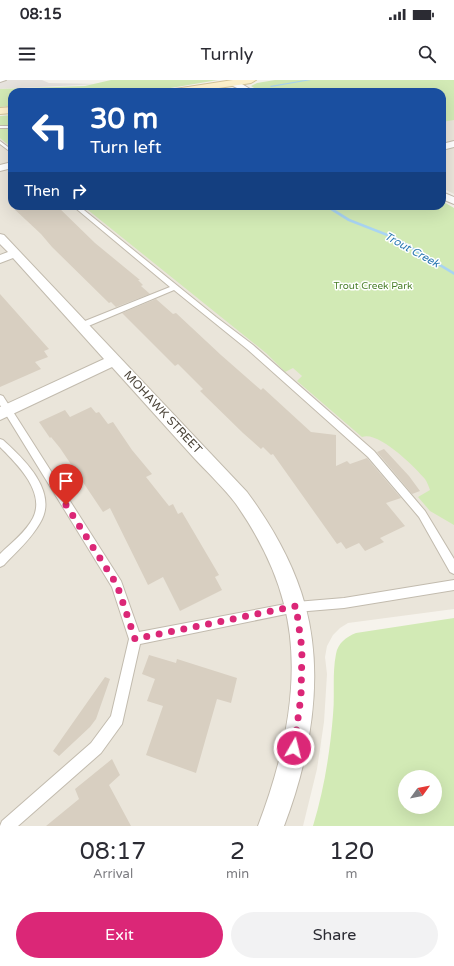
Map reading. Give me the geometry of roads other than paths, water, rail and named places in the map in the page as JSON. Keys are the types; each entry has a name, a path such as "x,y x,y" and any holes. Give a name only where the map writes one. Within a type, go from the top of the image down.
{"main road":[{"path":"195,88 231,81 251,80"}],"street":[{"path":"231,81 244,88"},
{"name":"MOHAWK STREET","path":"0,237 241,497 263,528 281,565 296,606 302,649 301,696 292,760 271,826"},
{"path":"0,259 15,254"},
{"path":"3,407 115,360"}],"lane":[{"path":"0,81 4,80"},
{"path":"0,142 8,149"},
{"path":"81,210 213,319 250,347 371,454 422,514 454,569"},
{"path":"83,325 176,287"},
{"path":"3,407 117,585 135,639 117,719 96,748 7,826"},
{"path":"0,442 34,480 41,509 37,520 0,562"},
{"path":"135,639 296,606 344,603 454,585"}],"waterway":[{"name":"Trout Creek","path":"271,86 310,80"},
{"name":"Trout Creek","path":"333,210 349,220 395,238 454,274"}],"park label":[{"name":"Trout Creek Park","path":"373,286"}]}
